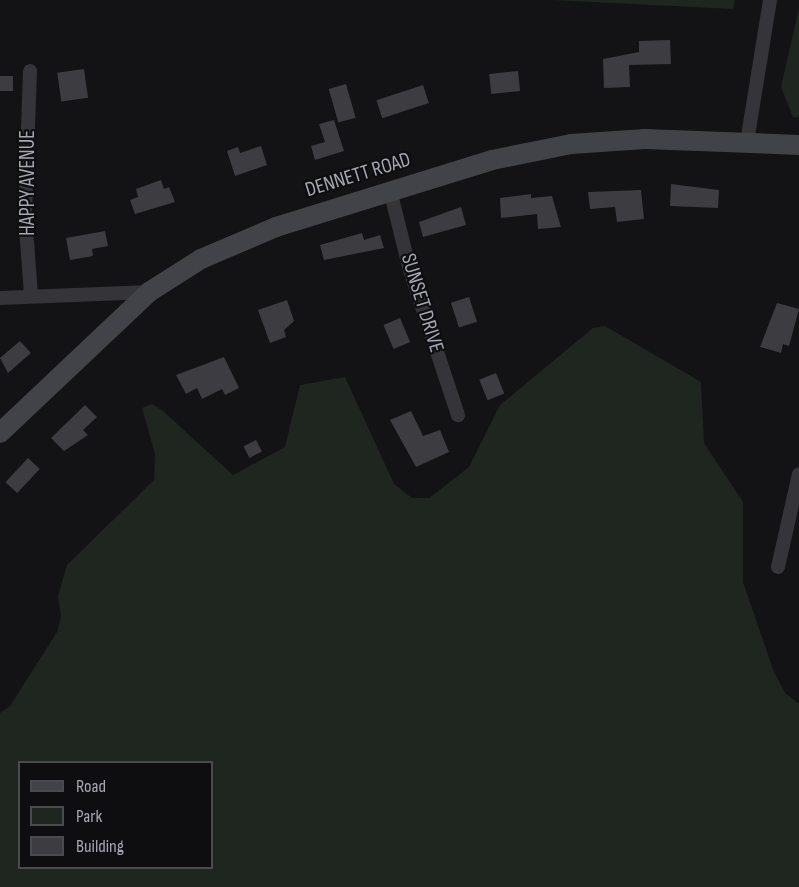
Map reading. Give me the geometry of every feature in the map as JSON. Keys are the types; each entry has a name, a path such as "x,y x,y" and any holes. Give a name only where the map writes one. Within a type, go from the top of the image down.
{"street":[{"path":"747,142 770,0"},
{"name":"HAPPY AVENUE","path":"30,71 25,215 31,295"},
{"name":"DENNETT ROAD","path":"0,433 149,292 228,246 390,190 492,159 572,144 645,139 799,145"},
{"name":"SUNSET DRIVE","path":"390,190 410,270 458,415"},
{"path":"0,298 149,292"},
{"path":"777,567 799,474"}],"green space":[{"path":"551,0 735,0 733,9"},
{"path":"799,8 799,117 793,117 781,87"},
{"path":"605,326 701,382 704,443 743,502 743,582 774,672 785,693 799,704 799,887 0,887 0,713 10,706 57,632 61,617 58,596 67,565 154,480 155,454 142,408 152,404 163,411 233,475 285,447 300,385 345,377 394,484 412,498 429,498 469,467 500,405 593,328"}],"building":[{"path":"670,40 671,64 629,65 630,87 604,88 603,59 639,52 639,41"},
{"path":"84,69 88,98 61,101 57,73"},
{"path":"518,71 520,91 491,94 489,74"},
{"path":"0,76 13,76 13,91 0,91"},
{"path":"346,84 356,118 338,123 329,89"},
{"path":"423,85 429,103 382,118 376,100"},
{"path":"334,120 344,151 315,160 311,146 325,142 319,124"},
{"path":"261,146 267,165 235,176 227,151 238,147 240,153"},
{"path":"161,180 164,189 169,187 175,202 135,214 130,200 138,197 136,189"},
{"path":"671,184 719,190 718,208 670,206"},
{"path":"641,190 644,219 617,222 615,207 590,209 588,192"},
{"path":"531,194 531,198 552,196 561,227 538,229 537,214 501,218 500,198"},
{"path":"461,207 466,225 423,237 419,222"},
{"path":"105,231 108,246 92,249 93,256 70,260 66,238"},
{"path":"362,233 364,240 380,235 384,248 324,260 320,245"},
{"path":"469,297 477,322 459,328 451,303"},
{"path":"287,300 294,321 284,330 286,337 270,343 258,310"},
{"path":"777,303 799,309 789,346 783,344 781,353 760,347"},
{"path":"400,318 410,342 394,349 383,325"},
{"path":"20,341 31,353 8,373 0,358"},
{"path":"224,357 239,388 225,395 222,389 202,399 197,388 186,394 176,375"},
{"path":"496,373 504,393 488,400 479,380"},
{"path":"85,405 97,417 83,430 88,435 64,451 51,438"},
{"path":"411,411 423,436 440,430 449,452 416,467 390,420"},
{"path":"256,440 262,452 249,458 244,446"},
{"path":"28,458 40,469 17,493 5,482"}]}
